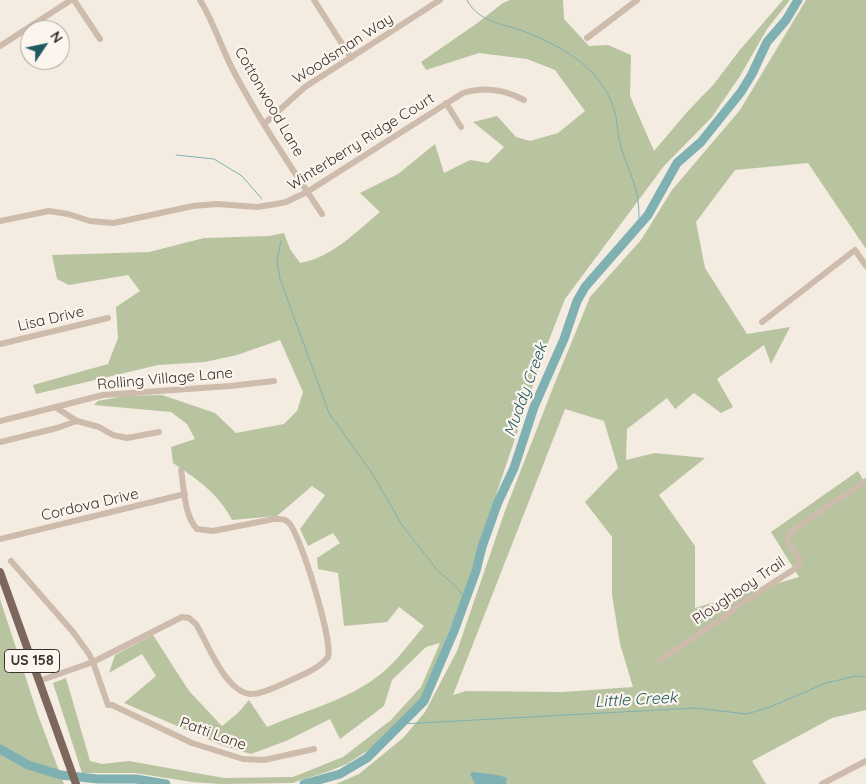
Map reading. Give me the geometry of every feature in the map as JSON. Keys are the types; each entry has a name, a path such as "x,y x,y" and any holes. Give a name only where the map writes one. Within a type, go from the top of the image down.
{"main road":[{"name":"US 158","path":"0,572 76,784"}],"street":[{"path":"0,46 72,0 100,39"},
{"name":"Cottonwood Lane","path":"200,0 211,19 232,69 264,124 322,214"},
{"path":"314,0 351,58"},
{"name":"Woodsman Way","path":"264,124 298,93 440,0"},
{"path":"587,38 637,0"},
{"name":"Winterberry Ridge Court","path":"0,221 49,211 68,214 95,222 114,223 193,206 217,204 257,207 286,202 307,192 463,93 480,89 499,90 524,100"},
{"path":"446,103 461,127"},
{"path":"762,322 855,250 866,266"},
{"name":"Lisa Drive","path":"0,344 108,318"},
{"name":"Rolling Village Lane","path":"0,421 103,395 274,381"},
{"path":"55,407 77,421 99,426 113,435 127,438 159,432"},
{"path":"0,442 77,421"},
{"path":"39,681 93,662 156,629 184,617 196,624 227,678 236,689 245,693 259,693 273,688 320,665 328,657 329,645 314,590 299,543 289,523 284,520 274,519 225,529 201,531 194,526 185,494 181,470"},
{"name":"Ploughboy Trail","path":"660,660 796,568 800,559 787,542 790,534 804,522 866,481"},
{"name":"Cordova Drive","path":"0,539 163,501 185,494"},
{"path":"11,560 73,632 93,662"},
{"name":"Patti Lane","path":"93,662 108,705 112,704 192,743 243,759 264,760 314,749"},
{"path":"822,784 866,761"}],"green space":[{"path":"510,0 563,0 564,19 589,46 608,45 631,55 630,96 654,151 714,84 739,51 783,0 790,0 767,29 740,76 712,117 664,166 565,299 544,353 465,591 422,698 372,748 347,764 292,783 220,784 192,782 135,773 82,773 53,683 66,678 90,761 102,764 129,761 224,778 293,777 343,757 391,720 421,687 440,643 426,647 392,680 384,706 340,739 330,719 286,741 251,754 221,745 124,703 156,676 142,654 109,673 115,655 153,635 189,691 222,726 238,713 249,700 267,727 327,704 369,682 393,663 424,626 399,607 387,622 344,626 338,573 318,569 317,558 340,543 333,533 308,546 300,529 325,495 312,486 277,516 232,520 221,502 214,495 199,481 173,463 171,447 195,439 187,424 171,412 94,405 98,401 124,396 162,395 215,413 236,433 284,424 297,411 303,392 280,340 237,355 205,362 158,365 36,394 33,385 108,364 118,338 116,307 140,291 128,275 69,285 57,279 52,255 149,252 204,238 269,236 284,233 290,249 300,263 322,256 333,250 380,212 360,193 398,174 435,144 444,173 470,160 488,163 504,147 473,122 497,116 516,137 530,141 558,133 585,111 555,70 527,59 479,53 426,70 421,62 503,3"},
{"path":"806,0 866,0 866,249 808,163 735,170 696,222 705,268 747,334 790,327 771,364 764,345 717,379 733,407 721,413 694,393 675,409 667,398 627,429 626,460 655,453 705,458 659,495 695,546 695,608 799,577 771,532 858,471 866,485 866,710 832,718 752,761 766,784 336,784 359,774 403,738 425,712 457,651 505,511 590,297 641,240 672,190 740,110","holes":["565,409 604,421 618,468 585,502 612,537 612,595 620,644 633,687 563,692 466,691 453,695"]},
{"path":"0,599 38,715 64,784 0,784"}],"water":[{"path":"473,772 507,778 506,784 475,784 470,774"}],"waterway":[{"path":"467,0 472,8 486,19 528,33 568,53 591,71 600,82 614,109 623,154 637,194 639,224"},
{"name":"Muddy Creek","path":"304,784 340,774 367,758 424,701 454,631 498,502 514,468 534,407 564,339 577,301 585,287 648,215 677,163 701,142 741,92 767,42 786,20 798,0"},
{"path":"176,155 214,159 242,176 262,199"},
{"path":"281,241 277,261 280,279 329,413 372,473 402,525 437,570 466,599"},
{"name":"Little Creek","path":"401,724 695,708 747,714 770,707 826,683 856,676 866,677"},
{"name":"Muddy Creek","path":"0,749 28,765 61,775 98,779 136,779 166,784"}]}
